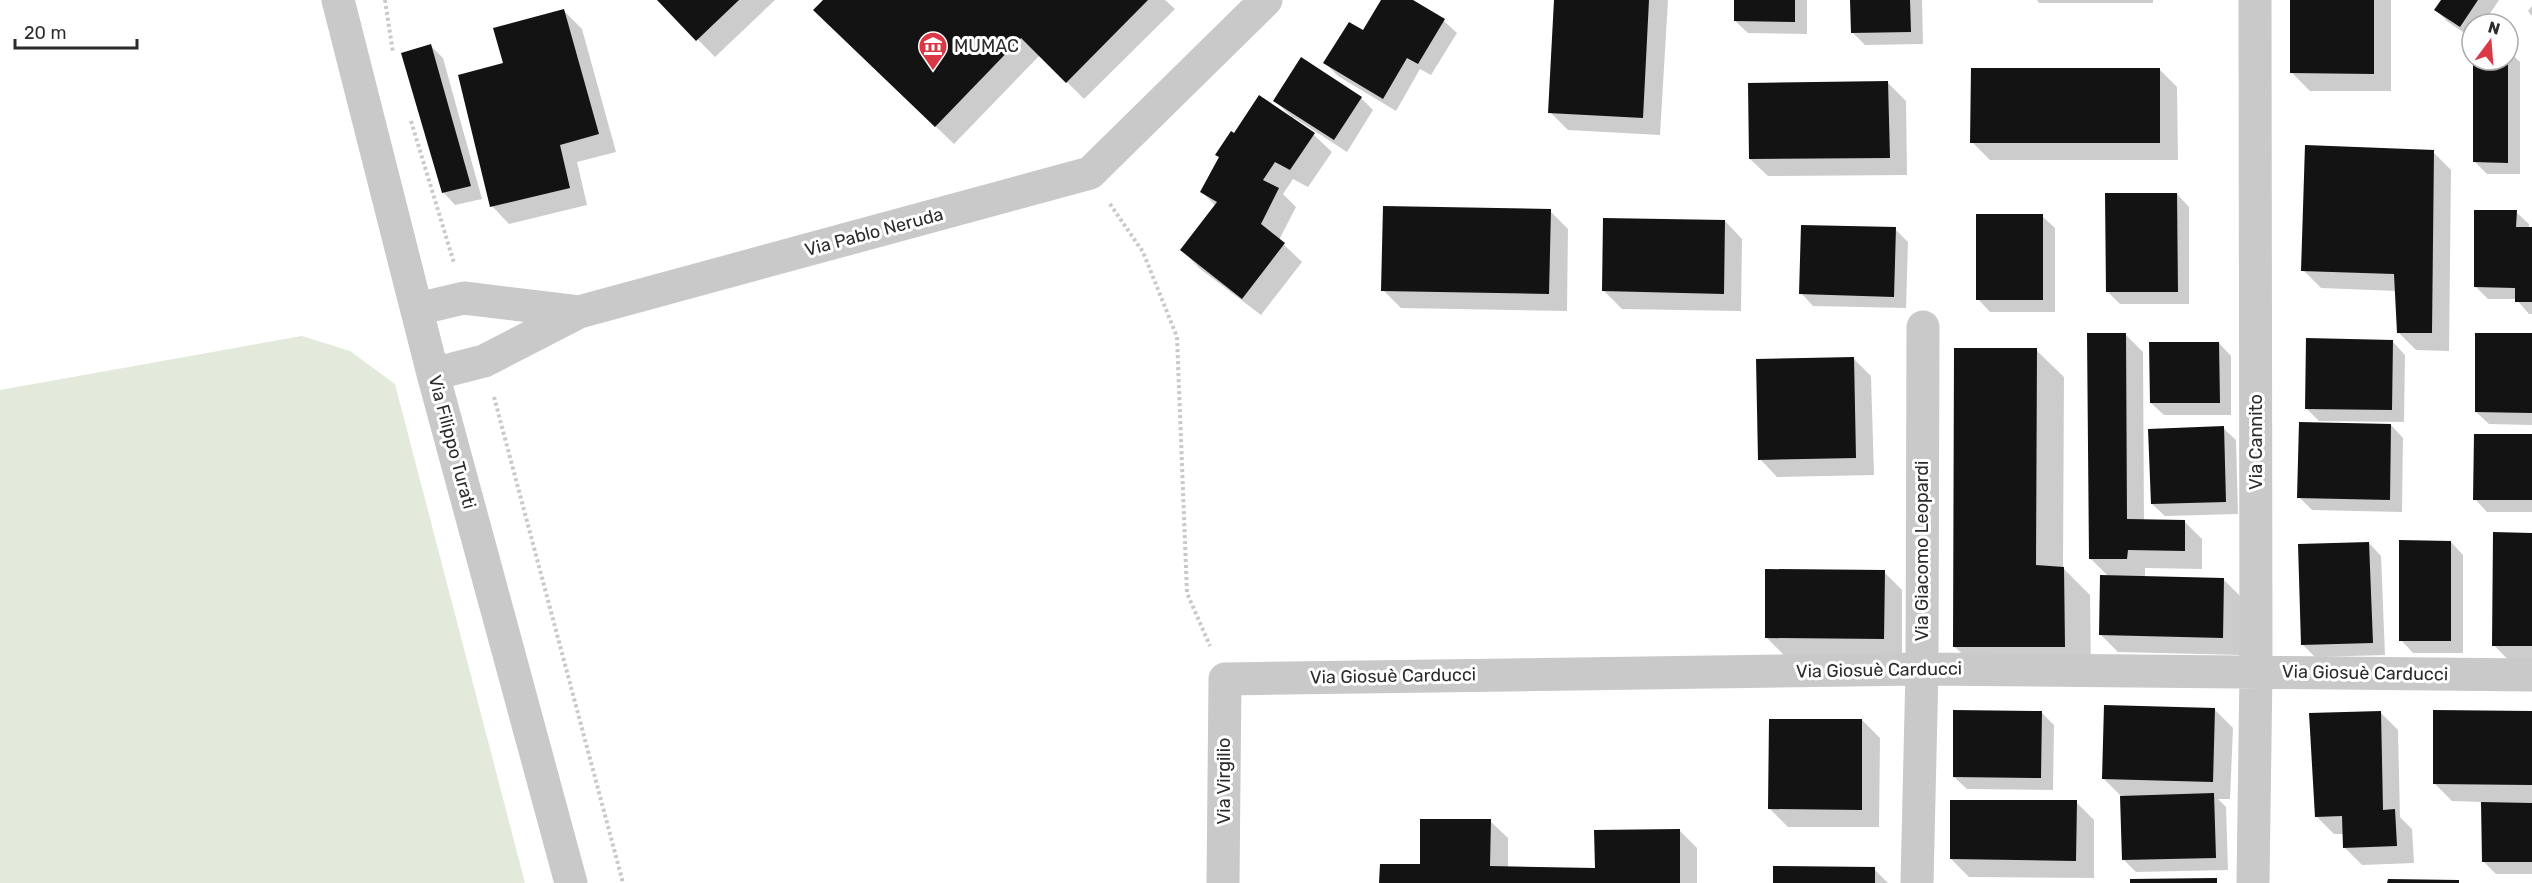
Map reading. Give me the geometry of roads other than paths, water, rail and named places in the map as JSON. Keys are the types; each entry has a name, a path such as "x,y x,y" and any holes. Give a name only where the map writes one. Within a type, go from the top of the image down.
{"street":[{"name":"Via Filippo Turati","path":"338,0 433,374 571,883"},
{"name":"Via Pablo Neruda","path":"417,309 464,298 579,312 1090,173 1266,0"},
{"name":"Via Cannito","path":"2253,883 2256,671 2255,0"},
{"path":"433,374 484,361 579,312"},
{"name":"Via Giacomo Leopardi","path":"1917,883 1922,669 1923,327"},
{"name":"Via Giosuè Carducci","path":"1225,679 1922,669 2532,675"},
{"name":"Via Virgilio","path":"1224,883 1225,679"}],"place":[{"name":"MUMAC","path":"933,72"}]}
